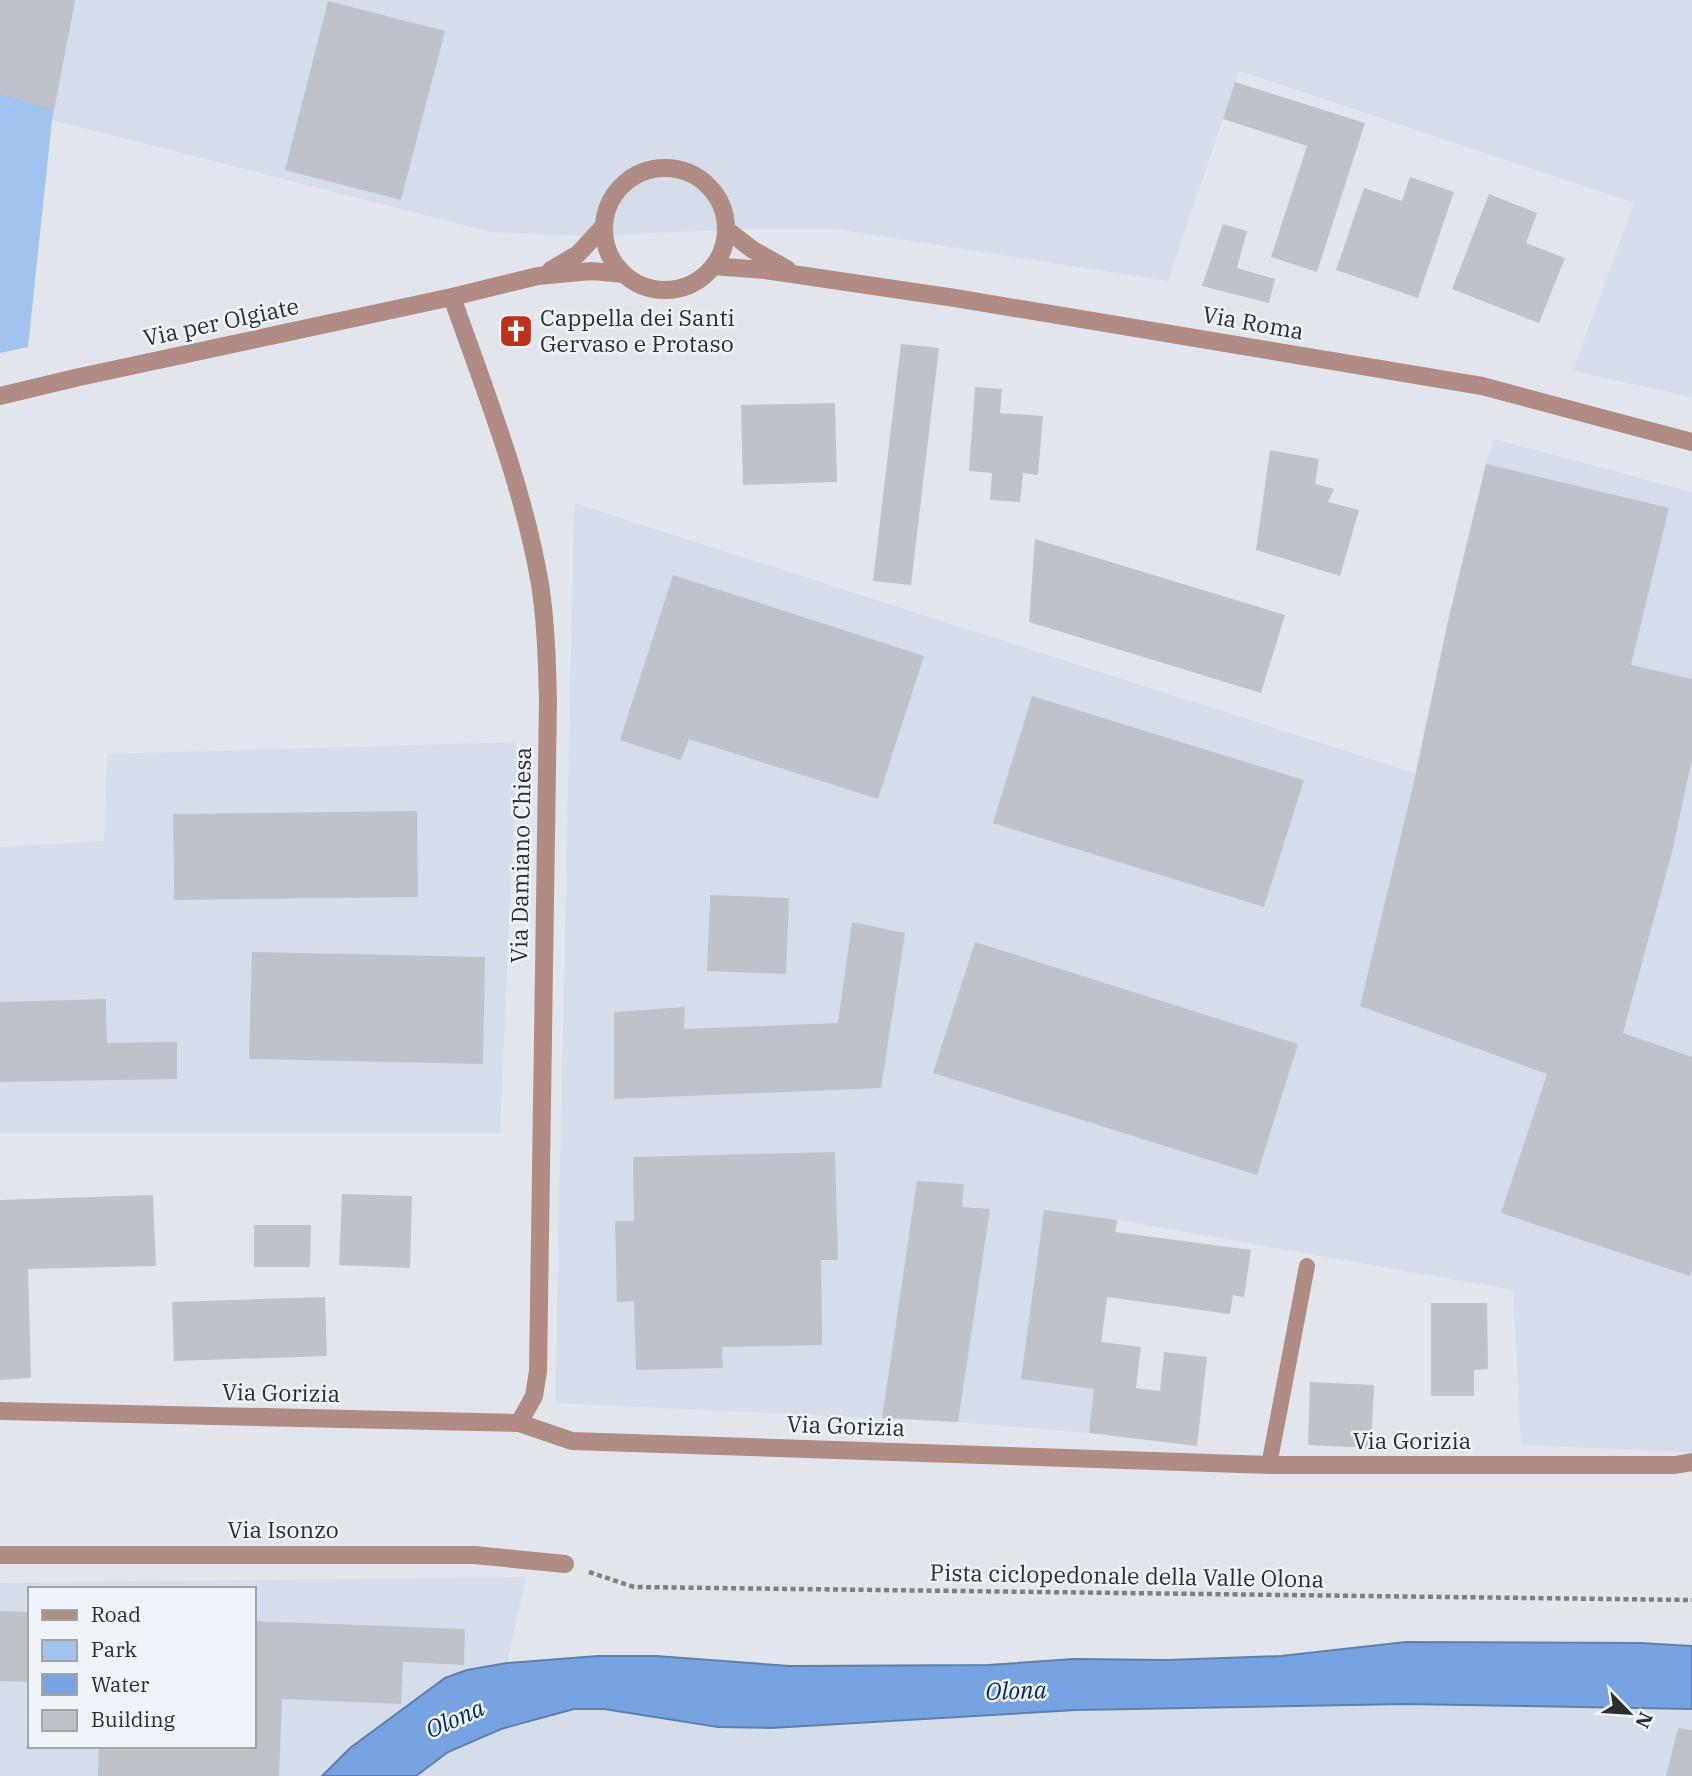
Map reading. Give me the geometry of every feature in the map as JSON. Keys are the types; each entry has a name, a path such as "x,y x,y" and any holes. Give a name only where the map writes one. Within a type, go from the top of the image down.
{"street":[{"path":"654,168 675,168 694,174 710,187 722,205 726,229 725,243 704,277 687,287 668,291 648,289 624,274 606,248 603,227 608,207 618,188 634,175 654,168"},
{"path":"538,276 578,254 603,227"},
{"name":"Via Roma","path":"726,229 753,250 800,275"},
{"name":"Via Roma","path":"713,266 800,275 955,298 1482,386 1692,442"},
{"path":"453,297 538,276 568,272 624,274"},
{"name":"Via per Olgiate","path":"0,396 453,297"},
{"name":"Via Damiano Chiesa","path":"453,297 523,509 540,585 545,623 548,701 538,1371 534,1396 519,1423"},
{"name":"Via Gorizia","path":"0,1411 519,1423 572,1441 1269,1465 1675,1465 1692,1462"},
{"name":"Via Isonzo","path":"0,1555 474,1555 565,1564"}],"lane":[{"path":"1269,1465 1307,1266"}],"path":[{"name":"Pista ciclopedonale della Valle Olona","path":"565,1564 634,1587 1692,1600"}],"shaded area":[{"path":"75,0 1692,0 1692,397 1573,371 1634,203 1239,71 1168,281 835,229 745,229 589,236 491,232 52,120"},
{"path":"1494,439 1692,492 1692,1452 1521,1445 1513,1290 1118,1220 1089,1433 958,1422 555,1403 574,503 1415,773 1448,621"},
{"path":"517,742 500,1133 0,1133 0,847 104,841 107,754"},
{"path":"526,1577 507,1663 467,1670 445,1678 350,1748 322,1776 0,1776 0,1583"},
{"path":"1404,1704 1692,1709 1692,1776 416,1776 448,1752 501,1729 574,1709 604,1709 718,1727 771,1728 1076,1710"}],"green space":[{"path":"0,0 75,0 52,120 28,347 0,353"}],"water":[{"name":"Olona","path":"1406,1642 1640,1643 1692,1646 1692,1709 1404,1704 1076,1710 771,1728 718,1727 604,1709 574,1709 501,1729 448,1752 416,1776 322,1776 350,1748 445,1678 467,1670 507,1663 598,1656 656,1656 790,1666 988,1665 1073,1659 1168,1660 1281,1656"}],"building":[{"path":"0,0 75,0 54,110 0,94"},
{"path":"328,1 445,31 401,200 285,170"},
{"path":"1235,82 1365,123 1317,272 1271,257 1307,146 1223,119"},
{"path":"1410,177 1454,192 1418,298 1336,270 1364,188 1402,201"},
{"path":"1489,194 1537,213 1526,243 1565,258 1539,323 1452,289"},
{"path":"1223,224 1247,231 1237,268 1275,279 1269,303 1202,286"},
{"name":"Cappella dei Santi Gervaso e Protaso","path":"511,319 529,326 522,343 504,336"},
{"path":"901,344 939,348 911,585 873,581"},
{"path":"975,387 1002,389 1000,413 1043,416 1038,475 1023,473 1020,502 990,500 992,473 969,471"},
{"path":"835,403 837,482 743,485 741,405"},
{"path":"1270,450 1319,459 1315,484 1334,489 1328,502 1359,510 1340,576 1256,550"},
{"path":"1486,464 1669,508 1631,665 1692,679 1692,759 1672,852 1623,1033 1692,1057 1690,1276 1501,1213 1547,1074 1360,1006"},
{"path":"1035,539 1285,615 1261,693 1029,622"},
{"path":"673,575 924,656 878,799 689,739 681,760 620,740"},
{"path":"1032,696 1304,780 1264,907 993,823"},
{"path":"417,811 418,897 174,900 173,814"},
{"path":"710,895 789,898 786,974 707,971"},
{"path":"852,922 905,933 881,1088 614,1099 614,1012 685,1007 684,1029 838,1023"},
{"path":"975,942 1298,1044 1257,1175 933,1073"},
{"path":"252,952 485,957 483,1064 249,1059"},
{"path":"106,999 107,1043 177,1042 177,1079 0,1082 0,1002"},
{"path":"835,1152 838,1260 821,1260 822,1345 722,1347 723,1368 636,1370 634,1301 617,1302 615,1221 634,1221 633,1157"},
{"path":"917,1181 964,1184 962,1207 990,1209 958,1422 882,1418"},
{"path":"342,1194 412,1196 410,1268 339,1265"},
{"path":"153,1195 156,1266 28,1269 31,1378 0,1380 0,1200"},
{"path":"1044,1210 1117,1220 1115,1232 1251,1250 1244,1297 1233,1295 1230,1314 1107,1297 1101,1342 1141,1347 1136,1388 1160,1391 1164,1352 1207,1357 1197,1446 1089,1433 1094,1389 1021,1379"},
{"path":"254,1225 311,1225 310,1267 254,1267"},
{"path":"325,1297 327,1356 174,1361 172,1302"},
{"path":"1431,1303 1487,1303 1488,1369 1474,1370 1474,1396 1431,1396"},
{"path":"1310,1382 1374,1385 1371,1448 1308,1445"},
{"path":"0,1611 28,1612 28,1682 0,1681"},
{"path":"256,1621 465,1629 464,1665 403,1662 401,1704 282,1699 279,1776 98,1776 99,1748 256,1748"},
{"path":"1678,1728 1692,1730 1692,1776 1666,1776"}],"place":[{"name":"Cappella dei Santi Gervaso e Protaso","path":"516,331"}]}
